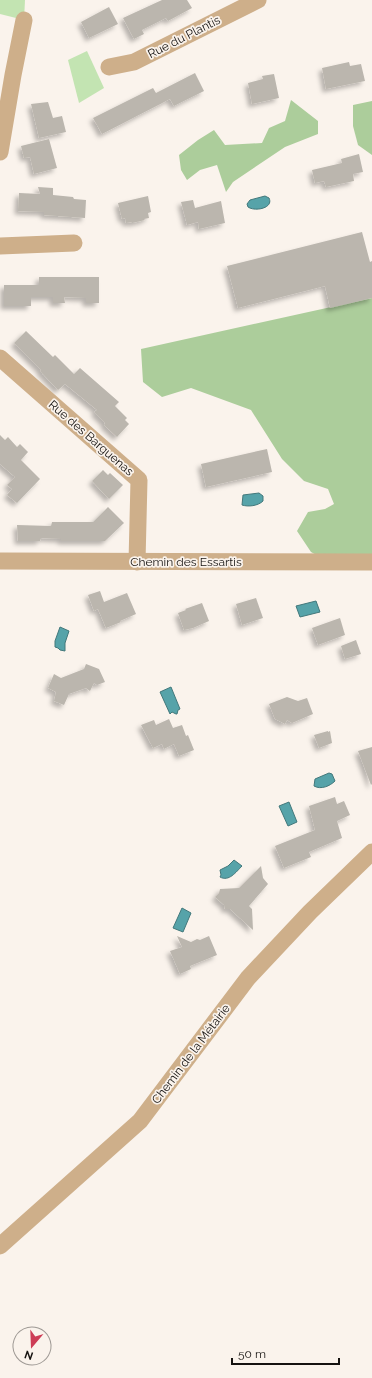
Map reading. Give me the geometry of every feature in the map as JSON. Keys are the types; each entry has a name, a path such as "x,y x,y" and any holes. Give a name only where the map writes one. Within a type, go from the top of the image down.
{"street":[{"name":"Rue du Plantis","path":"109,67 134,62 258,0"},
{"path":"0,152 6,74 24,20"},
{"path":"0,246 74,244"},
{"name":"Rue des Barguenas","path":"0,358 139,480 137,562"},
{"name":"Chemin des Essartis","path":"0,561 372,562"},
{"name":"Chemin de la Métairie","path":"0,1246 140,1121 248,978 310,912 372,852"}],"green space":[{"path":"0,0 25,0 24,20 0,14"},
{"path":"87,51 104,88 79,103 68,60"},
{"path":"291,100 318,121 318,134 285,147 233,182 226,192 217,165 200,170 187,180 181,170 179,155 198,140 214,130 225,145 262,143 269,128 285,121"},
{"path":"372,101 372,155 358,145 353,126 353,105"},
{"path":"372,298 372,562 329,562 311,552 297,531 308,512 325,509 334,504 328,489 304,481 282,459 251,410 191,388 162,397 143,382 141,349"}],"water":[{"path":"265,196 269,198 270,201 266,207 255,209 248,207 247,204 250,200"},
{"path":"259,493 263,496 263,501 261,503 253,506 242,505 243,495"},
{"path":"316,601 320,612 300,617 296,606"},
{"path":"60,627 69,631 65,643 65,651 55,647 55,641"},
{"path":"171,687 180,709 178,710 177,714 172,712 170,714 160,692"},
{"path":"329,773 332,774 335,781 333,783 322,787 314,786 315,779"},
{"path":"289,802 297,822 288,826 279,806"},
{"path":"234,860 242,866 229,877 220,877 220,870 228,866"},
{"path":"182,908 191,913 183,932 173,928"}],"building":[{"path":"162,0 187,0 192,8 168,21 166,18 142,30 144,34 134,39 123,18"},
{"path":"109,7 118,24 89,38 81,22"},
{"path":"349,62 350,66 361,64 365,81 326,89 322,68"},
{"path":"195,73 204,91 174,106 170,99 102,134 93,118 153,88 156,93"},
{"path":"274,74 279,98 252,104 248,83 263,79 262,76"},
{"path":"48,102 53,118 62,116 66,132 39,138 31,104"},
{"path":"49,139 57,168 34,174 30,157 24,158 21,146"},
{"path":"359,154 363,172 353,174 354,181 326,187 324,181 315,183 312,170 342,163 341,159"},
{"path":"38,187 53,188 53,195 86,200 85,218 44,215 44,212 18,211 19,193 40,194"},
{"path":"148,196 151,212 148,213 149,218 132,223 126,223 125,218 122,219 118,203"},
{"path":"193,200 195,208 221,201 225,223 199,229 198,222 187,225 181,202"},
{"path":"362,232 370,262 372,261 372,298 330,308 325,286 238,308 227,266"},
{"path":"39,277 99,277 99,303 86,303 86,298 64,297 65,303 53,303 53,297 31,297 31,306 4,306 4,285 39,285"},
{"path":"26,331 53,357 55,355 74,374 80,368 119,402 115,406 127,418 125,420 129,424 117,437 104,425 105,423 94,412 97,410 65,384 58,390 40,371 41,370 14,343"},
{"path":"0,435 5,440 8,437 17,447 20,444 28,452 21,460 40,479 17,503 7,495 12,489 7,485 15,477 0,464"},
{"path":"267,449 272,472 206,487 201,464"},
{"path":"103,470 108,475 110,473 123,485 109,499 92,481"},
{"path":"108,507 124,523 105,541 61,541 61,539 41,538 40,541 18,541 17,525 51,526 52,522 93,522"},
{"path":"100,591 104,602 127,593 136,614 106,628 98,609 94,611 88,595"},
{"path":"256,598 263,618 242,625 236,604"},
{"path":"202,603 209,621 184,630 178,613"},
{"path":"340,618 345,635 318,645 312,628"},
{"path":"356,640 361,654 345,659 341,646"},
{"path":"86,664 99,669 105,682 97,685 94,683 90,691 86,688 69,694 64,705 54,701 56,692 48,688 54,674 61,678 84,669"},
{"path":"287,697 298,701 307,698 313,714 292,723 287,720 285,724 275,719 269,704"},
{"path":"169,719 173,728 182,725 194,750 179,756 174,744 164,749 162,744 153,748 141,725 154,720 156,725"},
{"path":"330,731 332,743 319,748 314,735"},
{"path":"372,747 372,784 371,785 358,751"},
{"path":"335,797 337,804 344,801 350,815 337,821 342,838 309,852 311,857 284,868 275,846 315,830 309,806"},
{"path":"261,866 263,878 268,884 249,906 252,909 253,930 230,909 225,909 224,905 215,897 219,893 220,889 239,888"},
{"path":"177,936 191,942 209,936 217,955 190,966 191,969 180,974 170,951 182,947"}]}
